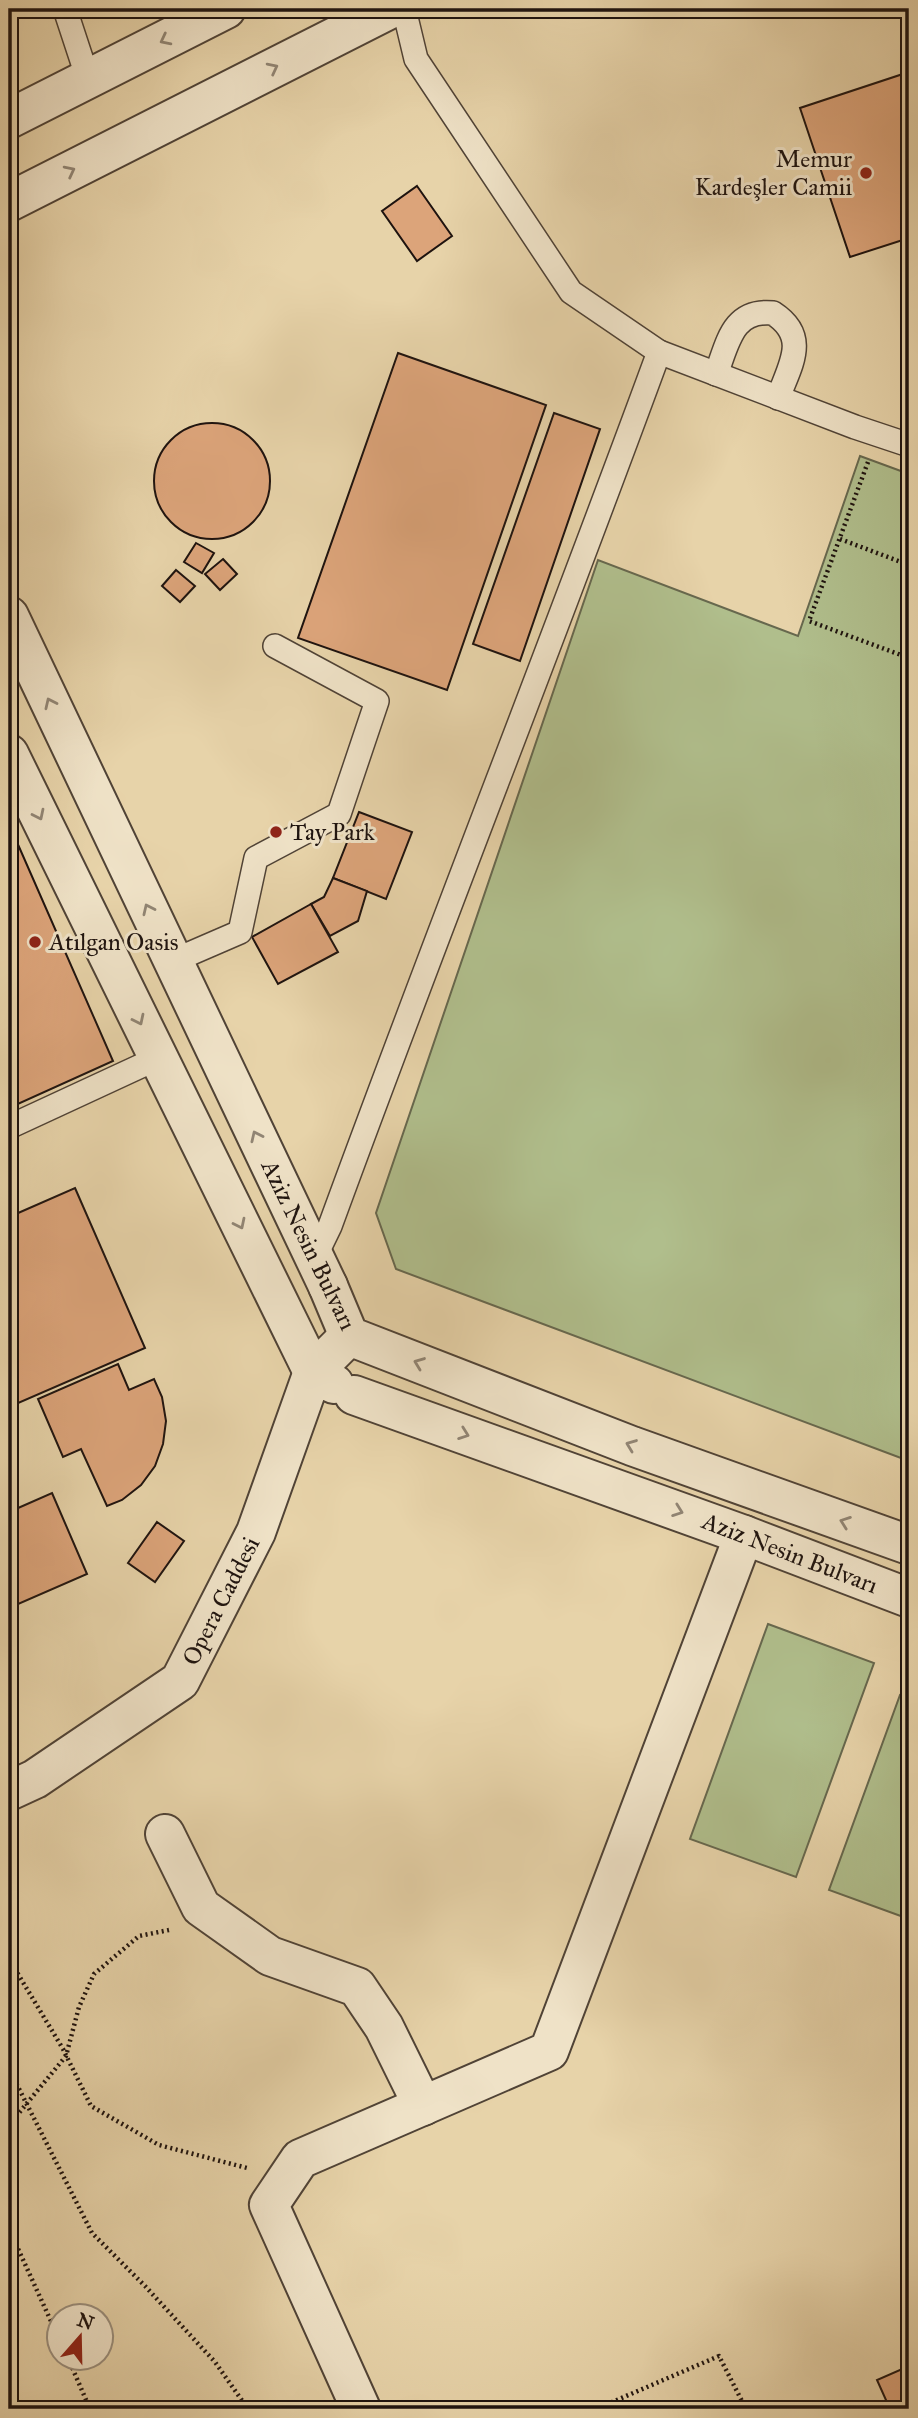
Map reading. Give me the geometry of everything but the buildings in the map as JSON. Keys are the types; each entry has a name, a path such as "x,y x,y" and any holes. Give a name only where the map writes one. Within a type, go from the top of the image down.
{"street":[{"path":"9,119 226,9"},
{"path":"9,202 390,9"},
{"name":"Aziz Nesin Bulvarı","path":"9,616 349,1336 632,1446 909,1545"},
{"path":"9,754 313,1372 349,1336"},
{"name":"Aziz Nesin Bulvarı","path":"313,1372 354,1395 744,1535 909,1598"},
{"name":"Opera Caddesi","path":"9,1791 35,1779 180,1681 256,1532 313,1372"},
{"path":"361,2409 269,2205 300,2160 549,2051 744,1535"},
{"path":"165,1834 201,1907 270,1956 357,1987 384,2027 423,2106"}],"lane":[{"path":"65,9 88,79"},
{"path":"404,9 416,59 570,292 659,352 909,445"},
{"path":"716,374 731,333 741,320 752,314 773,313 791,329 795,340 795,352 778,398"},
{"path":"321,1273 330,1226 659,352"},
{"path":"173,961 240,932 256,858 340,814 373,714 377,701 275,646"},
{"path":"9,1127 158,1059"}],"path":[{"path":"872,452 809,621 909,658"},
{"path":"840,538 909,565"},
{"path":"9,2124 66,2056 79,2007 94,1974 139,1936 186,1926 229,1927"},
{"path":"9,1959 38,2005 91,2106 159,2145 288,2178"},
{"path":"9,2069 92,2234 145,2286 215,2362 248,2409"},
{"path":"9,2229 46,2310"},
{"path":"596,2409 719,2356 746,2409"},
{"path":"74,2372 90,2409"}],"green space":[{"path":"860,456 909,474 909,1461 396,1269 376,1213 598,560 798,636"},
{"path":"768,1624 874,1663 796,1877 690,1839"},
{"path":"900,1695 909,1698 909,1919 829,1890"}],"place":[{"name":"Memur Kardeşler Camii","path":"866,173"},
{"name":"Tay Park","path":"276,832"},
{"name":"Atılgan Oasis","path":"35,942"}]}
